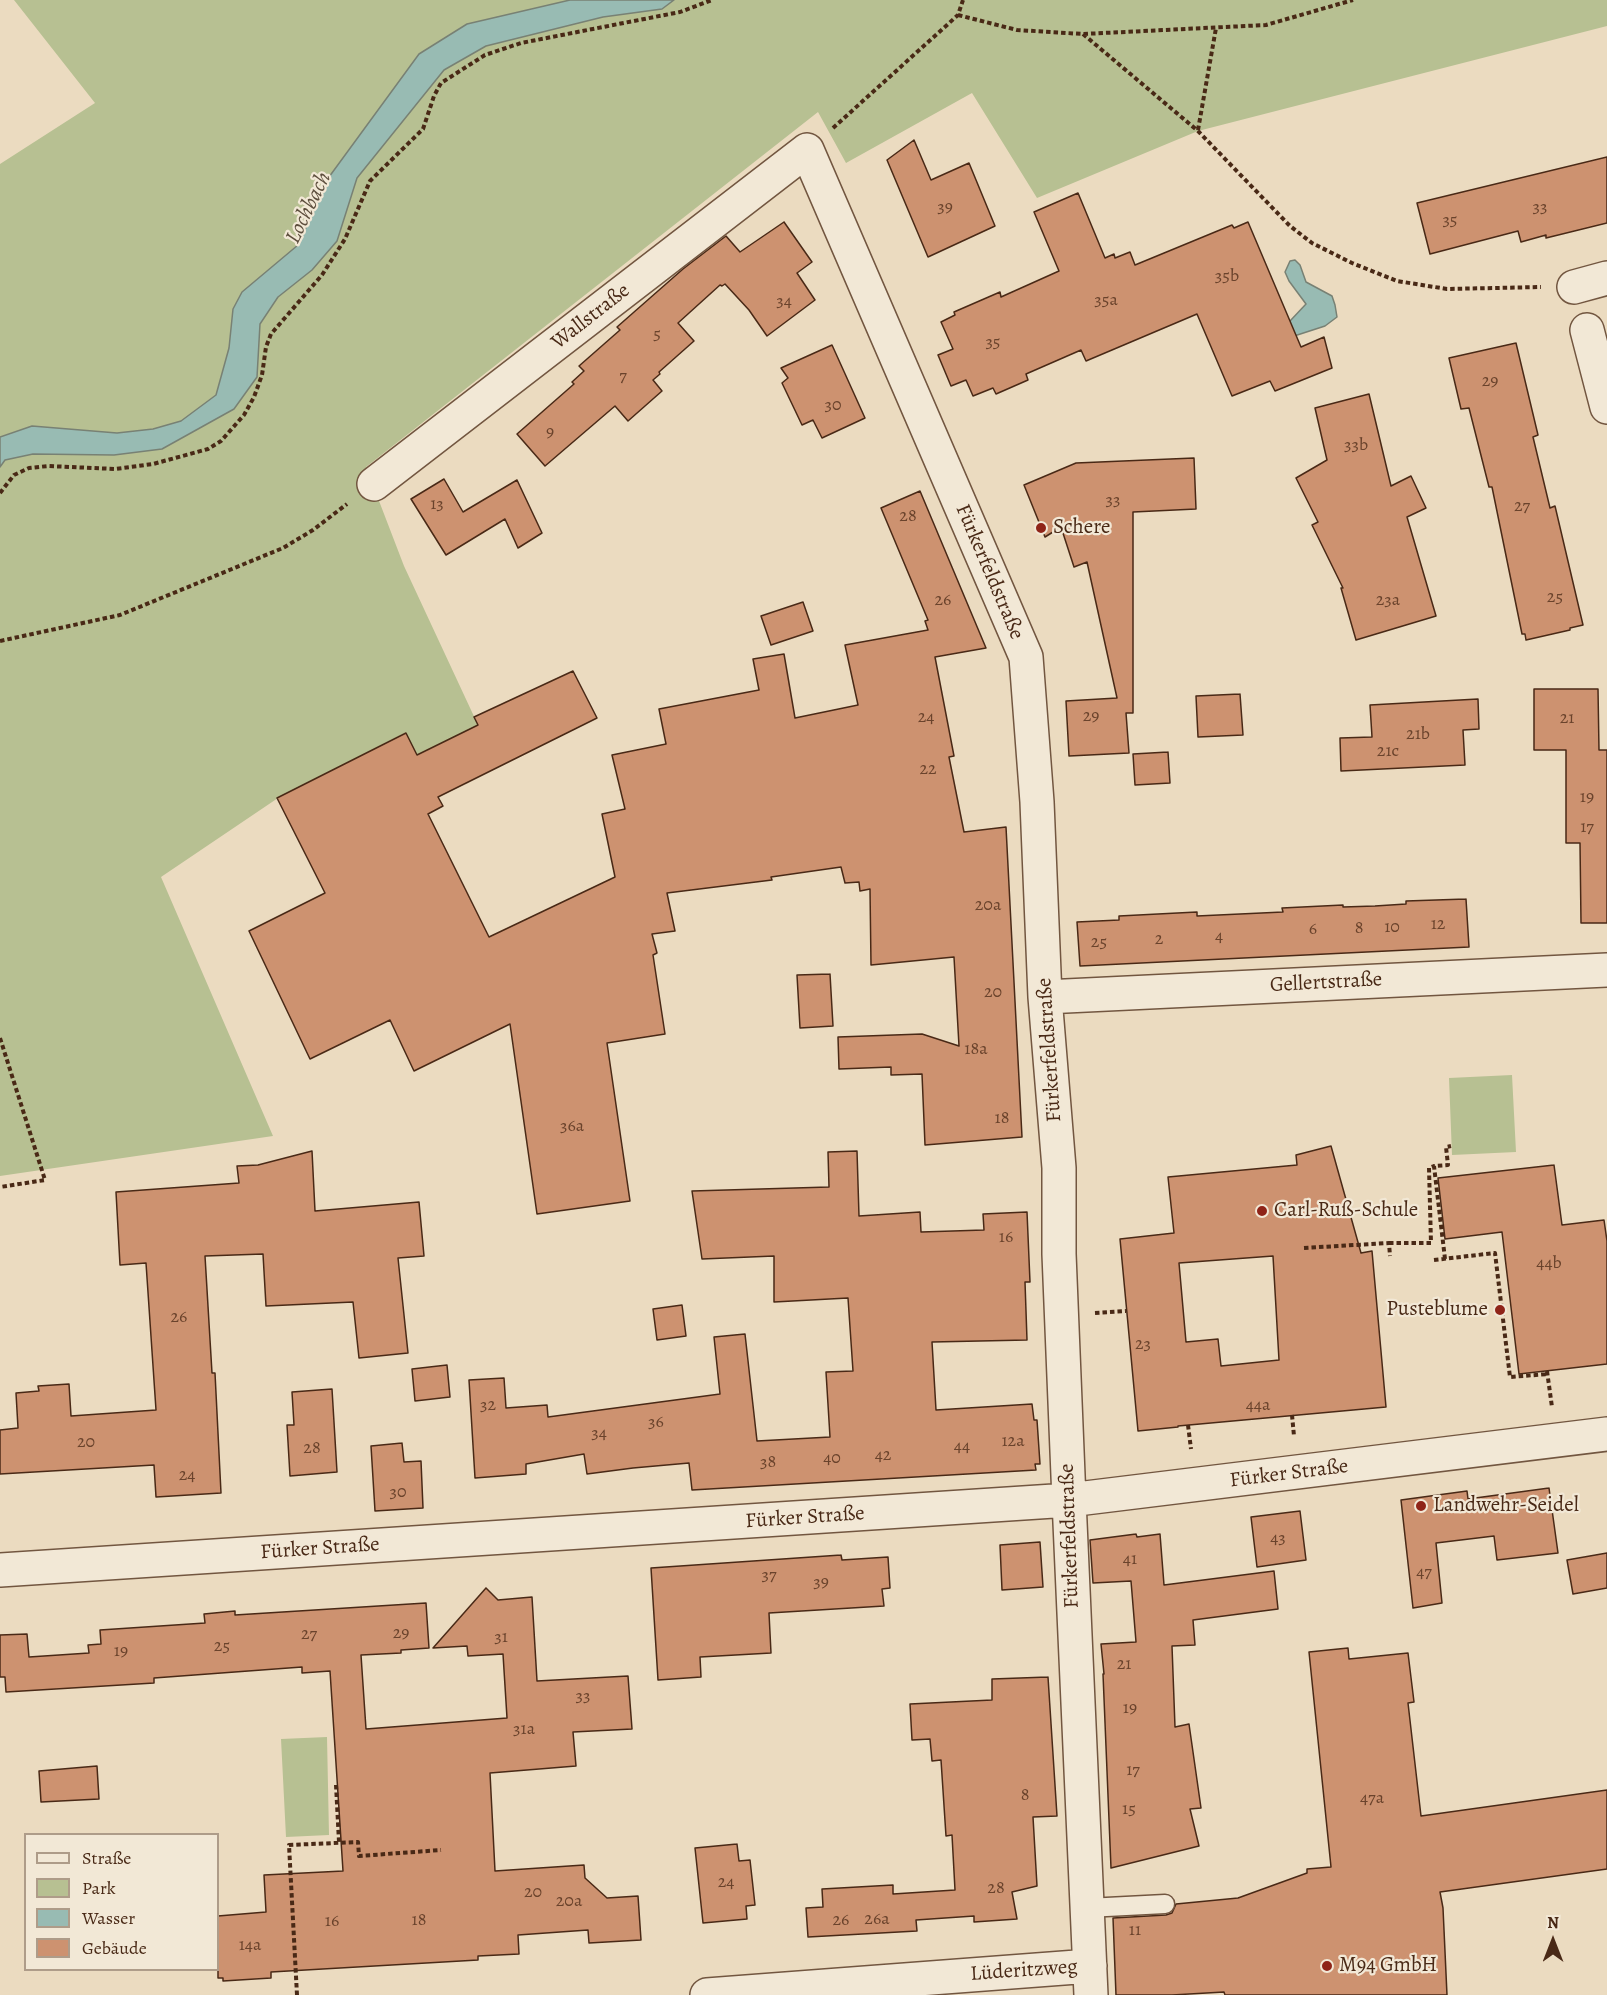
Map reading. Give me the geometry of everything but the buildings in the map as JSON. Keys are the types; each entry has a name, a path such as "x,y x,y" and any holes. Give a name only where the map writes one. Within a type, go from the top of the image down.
{"street":[{"name":"Wallstraße","path":"374,484 807,150"},
{"name":"Fürkerfeldstraße","path":"807,150 1026,657 1037,802 1045,997 1059,1168 1059,1254 1091,1981"},
{"path":"1574,287 1607,278"},
{"path":"1587,330 1607,407"},
{"name":"Gellertstraße","path":"1045,997 1607,970"},
{"name":"Fürker Straße","path":"0,1570 1069,1500 1607,1434"},
{"name":"Lüderitzweg","path":"707,1995 1091,1981"}],"lane":[{"path":"1087,1908 1165,1904"}],"path":[{"path":"0,493 14,476 29,468 48,466 115,469 153,464 208,449 221,441 244,416 254,397 262,375 266,347 271,334 322,275 345,239 370,181 423,129 441,83 485,55 521,43 680,12 712,0"},
{"path":"807,150 958,15 963,0"},
{"path":"958,15 1017,30 1083,34 1266,24 1353,0"},
{"path":"1198,131 1216,28"},
{"path":"1083,34 1198,131 1290,226 1312,243 1352,263 1397,281 1447,289 1574,287"},
{"path":"0,641 120,615 283,548 313,530 374,484"},
{"path":"0,1038 40,1171 45,1180 0,1187"},
{"path":"1304,1248 1431,1243 1429,1168 1448,1165 1446,1147 1451,1146"},
{"path":"1434,1166 1446,1258"},
{"path":"1389,1243 1390,1256"},
{"path":"1434,1260 1495,1253 1510,1377 1548,1374"},
{"path":"336,1785 339,1842"},
{"path":"297,1995 289,1845 358,1842 359,1856 441,1850"}],"green space":[{"path":"14,0 1607,0 1607,26 1198,131 1037,198 972,93 846,163 818,112 366,467 404,566 478,725 417,755 405,733 278,798 161,877 273,1136 0,1176 0,164 95,103"},
{"path":"1512,1075 1516,1152 1452,1155 1449,1078"},
{"path":"327,1737 329,1835 286,1837 281,1739"}],"water":[{"path":"570,0 674,0 662,9 603,17 486,46 444,70 357,178 337,241 312,270 278,297 260,324 257,377 234,409 162,449 114,455 33,454 5,460 0,467 0,437 32,426 117,433 153,429 181,421 216,395 229,348 233,309 242,292 298,245 329,177 419,54 467,24"},
{"path":"1295,260 1300,265 1306,282 1332,296 1337,317 1325,326 1288,338 1286,330 1290,321 1306,304 1285,272 1290,261"}],"place":[{"name":"Schere","path":"1041,528"},
{"name":"Carl-Ruß-Schule","path":"1262,1211"},
{"name":"Pusteblume","path":"1500,1310"},
{"name":"Landwehr-Seidel","path":"1421,1506"},
{"name":"M94 GmbH","path":"1327,1966"}],"water label":[{"name":"Lochbach","path":"309,208"}]}
